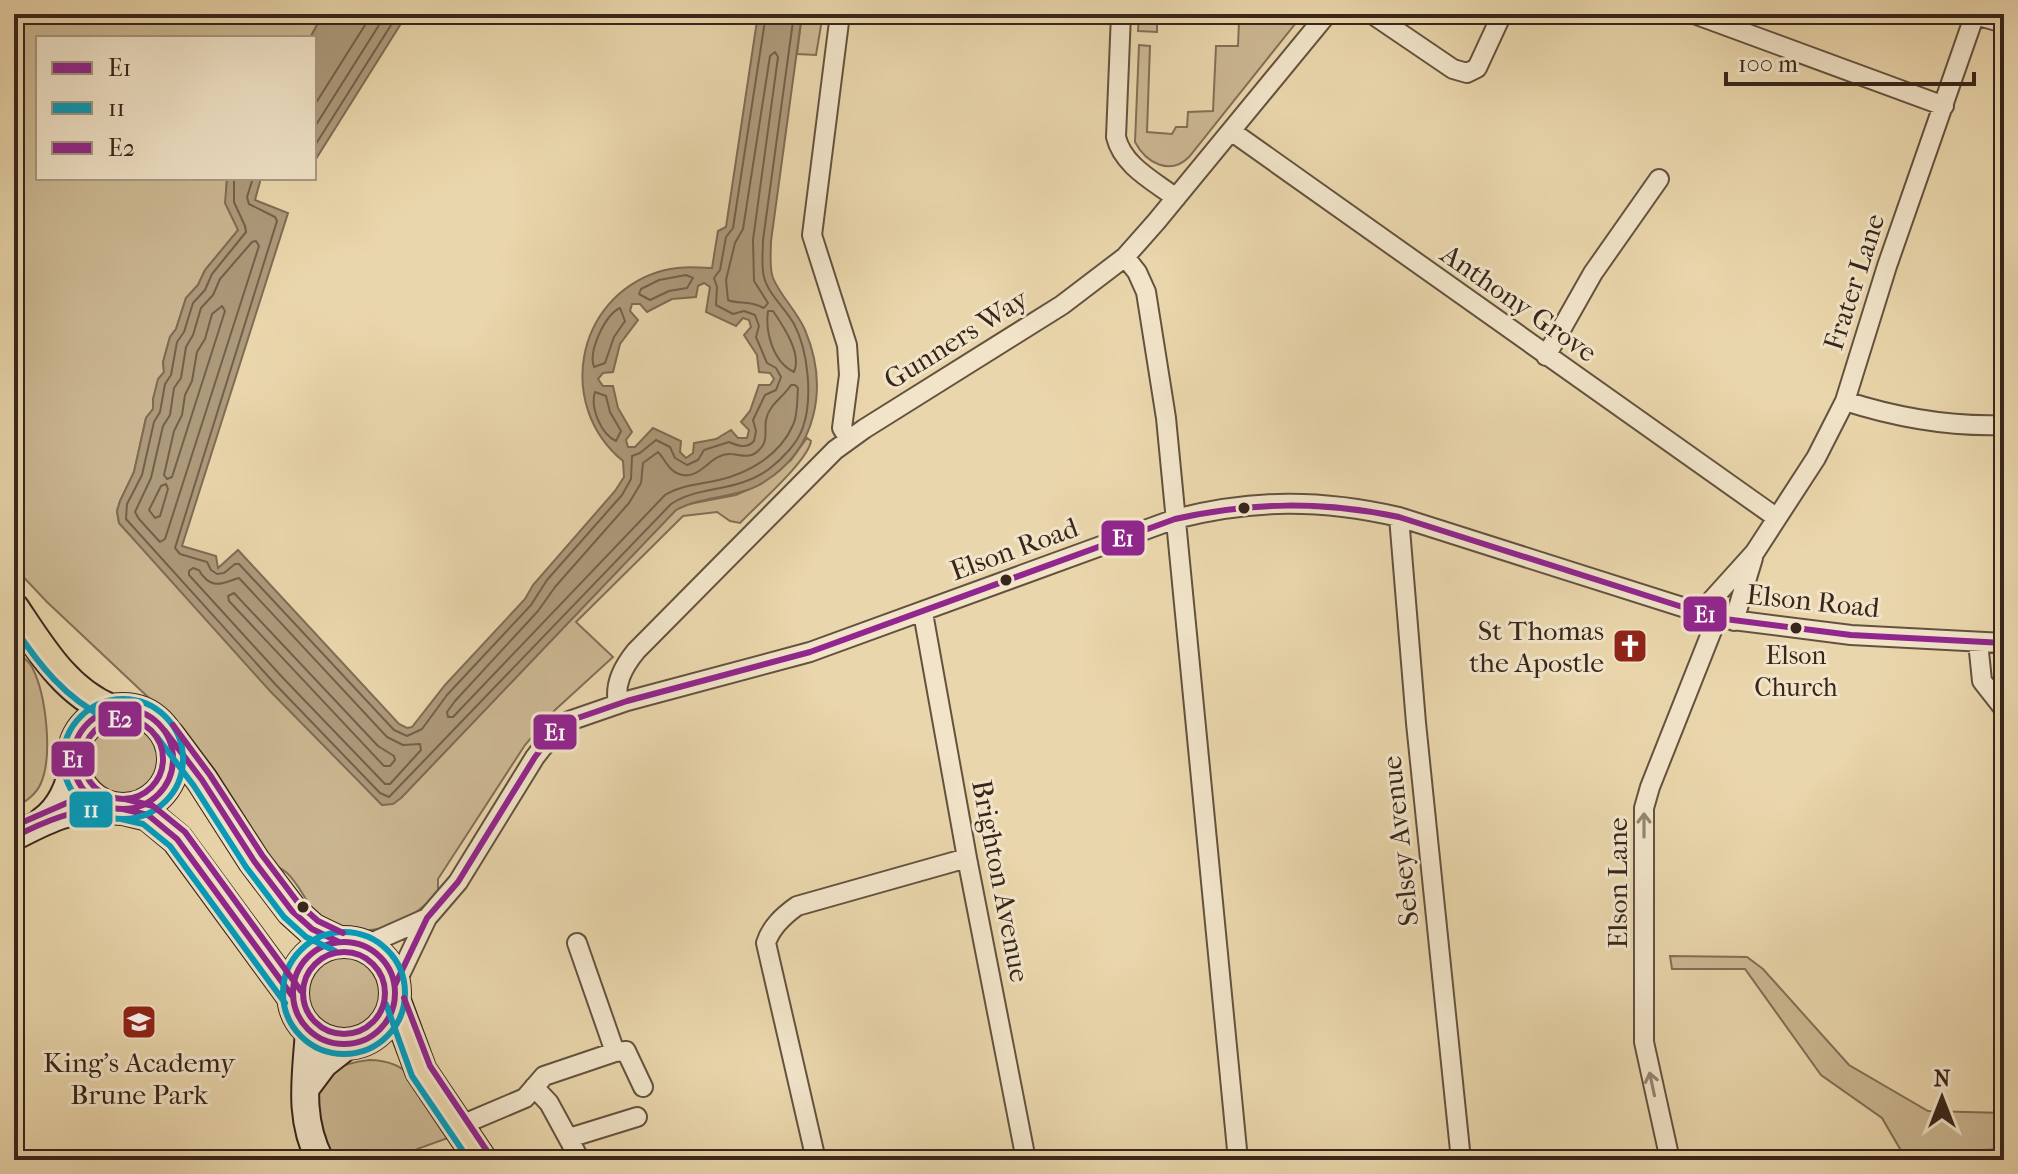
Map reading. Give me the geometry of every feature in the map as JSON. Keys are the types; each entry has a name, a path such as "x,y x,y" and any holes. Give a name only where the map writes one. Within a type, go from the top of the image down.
{"main road":[{"path":"14,609 45,655 76,689 111,710"},
{"path":"45,655 64,704 77,779 85,791 96,801 148,815 177,839 293,997"},
{"path":"73,761 77,740 87,724 111,710 141,712 155,719 202,780 254,861 292,911 312,929 379,955 389,969 421,1071 481,1160"},
{"path":"117,808 149,801 168,782 174,756 165,731"},
{"path":"352,944 324,946 300,967 294,981 293,997 298,1015 309,1031 321,1039 358,1042 421,1071"},
{"path":"358,1042 381,1029 390,1016 395,993"}],"street":[{"path":"840,14 812,235 847,345 849,375 842,428 849,439"},
{"path":"1121,14 1116,137 1119,149 1127,161 1176,198"},
{"name":"Gunners Way","path":"618,704 618,684 626,664 636,651 849,439 1052,312 1125,257 1327,14"},
{"path":"1372,14 1453,69 1467,73 1477,68 1502,14"},
{"path":"1694,14 1944,106"},
{"path":"1975,14 2004,23"},
{"name":"Frater Lane","path":"1717,617 1816,458 1845,401 1887,266 1975,14"},
{"name":"Anthony Grove","path":"1231,131 1777,518"},
{"path":"1546,356 1590,277 1659,179"},
{"path":"1125,257 1137,272 1146,292 1160,372 1238,1160"},
{"path":"1845,401 1889,415 1930,423 2004,425"},
{"name":"Elson Road","path":"395,993 427,918 458,882 514,788 548,740 574,718 810,652 1175,519 1216,509 1283,502 1354,506 1399,517 1717,617 1851,635 2004,643"},
{"name":"Selsey Avenue","path":"1399,517 1414,709 1461,1160"},
{"name":"Frater Lane","path":"1717,617 1755,552"},
{"name":"Brighton Avenue","path":"923,613 1026,1160"},
{"name":"Elson Lane","path":"1670,1160 1644,1042 1644,808 1717,617"},
{"path":"1978,642 1982,681 2004,709"},
{"path":"40,823 54,811 65,792 73,761"},
{"path":"14,837 40,823 80,809 117,808"},
{"path":"816,1160 766,943 769,934 783,916 797,906 967,858"},
{"name":"Elson Road","path":"352,944 427,918"},
{"path":"577,943 615,1052"},
{"path":"309,1031 305,1119 320,1160"},
{"path":"306,1088 324,1064 358,1042"},
{"path":"459,1126 525,1098 544,1076 615,1052 626,1051 643,1087"},
{"path":"534,1087 549,1103 580,1160"},
{"path":"569,1138 637,1117"}],"shaded area":[{"path":"14,14 323,14 311,36 36,36 36,180 227,180 226,203 239,230 186,298 176,329 170,337 163,362 164,372 153,399 153,409 146,418 134,472 117,511 119,523 382,805 401,798 676,509 736,495 761,484 791,460 807,438 811,441 801,460 740,523 730,521 717,512 683,516 576,622 613,657 555,710 525,745 438,879 438,893 401,922 380,929 340,929 320,918 287,873 265,860 167,715 14,567"},
{"path":"802,14 823,14 816,55 797,54"},
{"path":"1139,14 1303,14 1189,157 1182,163 1166,166 1145,156 1135,142 1139,45 1150,46 1147,132 1172,134 1176,127 1187,127 1188,112 1213,111 1216,46 1238,46 1239,21 1157,18 1157,32 1138,31"},
{"path":"14,650 32,667 37,679 44,708 47,757 39,787 14,808"},
{"path":"126,720 147,726 157,736 163,757 157,778 147,788 126,794 105,788 95,778 89,757 95,736 105,726"},
{"path":"344,956 358,959 370,967 378,979 381,993 378,1007 370,1019 358,1027 344,1030 330,1027 318,1019 310,1007 307,993 310,979 318,967 330,959"},
{"path":"1670,956 1747,957 1763,969 1849,1065 1928,1111 2004,1113 2004,1149 1903,1154 1882,1118 1821,1075 1745,969 1672,969"},
{"path":"369,1060 399,1067 411,1075 428,1097 448,1138 417,1149 422,1160 330,1160 314,1098 336,1070"}],"water":[{"path":"323,14 407,14 316,159 316,36 311,36"},
{"path":"758,14 802,14 770,260 773,278 802,323 812,352 817,394 807,434 782,468 764,482 676,510 393,804 382,805 270,691 119,523 117,511 134,472 146,418 153,409 158,379 164,372 163,362 170,337 176,329 186,298 238,230 225,203 227,180 260,180 255,200 288,213 182,546 216,556 218,568 238,550 399,724 412,727 445,685 525,599 533,585 624,477 623,461 602,438 589,412 583,384 584,356 593,329 608,305 630,286 665,270 712,268 718,231 726,227","holes":["704,283 710,287 706,312 736,326 743,318 749,320 751,327 744,335 757,355 759,372 770,373 774,379 770,385 759,385 750,411 741,422 749,430 747,438 738,438 731,430 716,439 694,443 693,453 686,458 680,452 681,441 653,428 635,447 628,447 626,440 632,432 618,408 613,386 603,386 598,379 603,373 613,372 620,344 638,320 630,311 632,304 640,304 647,312 672,299 696,297 698,286"]}],"transit line":[{"name":"E1","path":"395,985 427,918 458,882 535,757 553,734 569,721 627,701 810,652 1175,519 1203,513 1287,506 1370,512 1399,517 1717,618 1851,635 2004,643"},
{"name":"11","path":"14,627 66,691 107,719"},
{"name":"11","path":"123,699 146,704 165,717 178,736 183,759 178,782 165,801 146,814 123,819 100,814 81,801 68,782 63,759 68,736 81,717 100,704 123,699"},
{"name":"E1","path":"123,709 151,717 165,731 173,759 165,787 151,801 123,809 95,801 81,787 73,759 81,731 95,717 123,709"},
{"name":"E2","path":"123,719 138,722 151,731 160,744 163,759 160,774 151,787 138,796 123,799 108,796 95,787 86,774 83,759 86,744 95,731 108,722 123,719"},
{"name":"E2","path":"173,725 299,904 318,921 343,933"},
{"name":"E1","path":"165,731 292,911 312,929 339,942"},
{"name":"11","path":"157,737 284,917 306,937 335,951"},
{"name":"E2","path":"14,826 69,802 110,797"},
{"name":"E2","path":"125,799 153,806 185,832 301,991"},
{"name":"E1","path":"14,837 60,817 110,807"},
{"name":"E1","path":"123,809 148,815 177,839 293,997"},
{"name":"11","path":"121,819 143,824 170,846 285,1003"},
{"name":"11","path":"344,932 367,937 387,950 400,970 405,993 400,1016 387,1036 367,1049 344,1054 321,1049 301,1036 288,1016 283,993 288,970 301,950 321,937 344,932"},
{"name":"E1","path":"344,942 364,946 380,957 391,973 395,993 391,1013 380,1029 364,1040 344,1044 324,1040 308,1029 297,1013 293,993 297,973 308,957 324,946 344,942"},
{"name":"E2","path":"344,952 360,955 373,964 382,977 385,993 382,1009 373,1022 360,1031 344,1034 328,1031 315,1022 306,1009 303,993 306,977 315,964 328,955 344,952"},
{"name":"E2","path":"404,998 430,1066 489,1154"},
{"name":"11","path":"386,1004 412,1076 469,1160"}],"place":[{"name":"Elson Church","path":"1796,628"},
{"name":"St Thomas the Apostle","path":"1630,646"},
{"name":"King's Academy Brune Park","path":"139,1022"}]}
